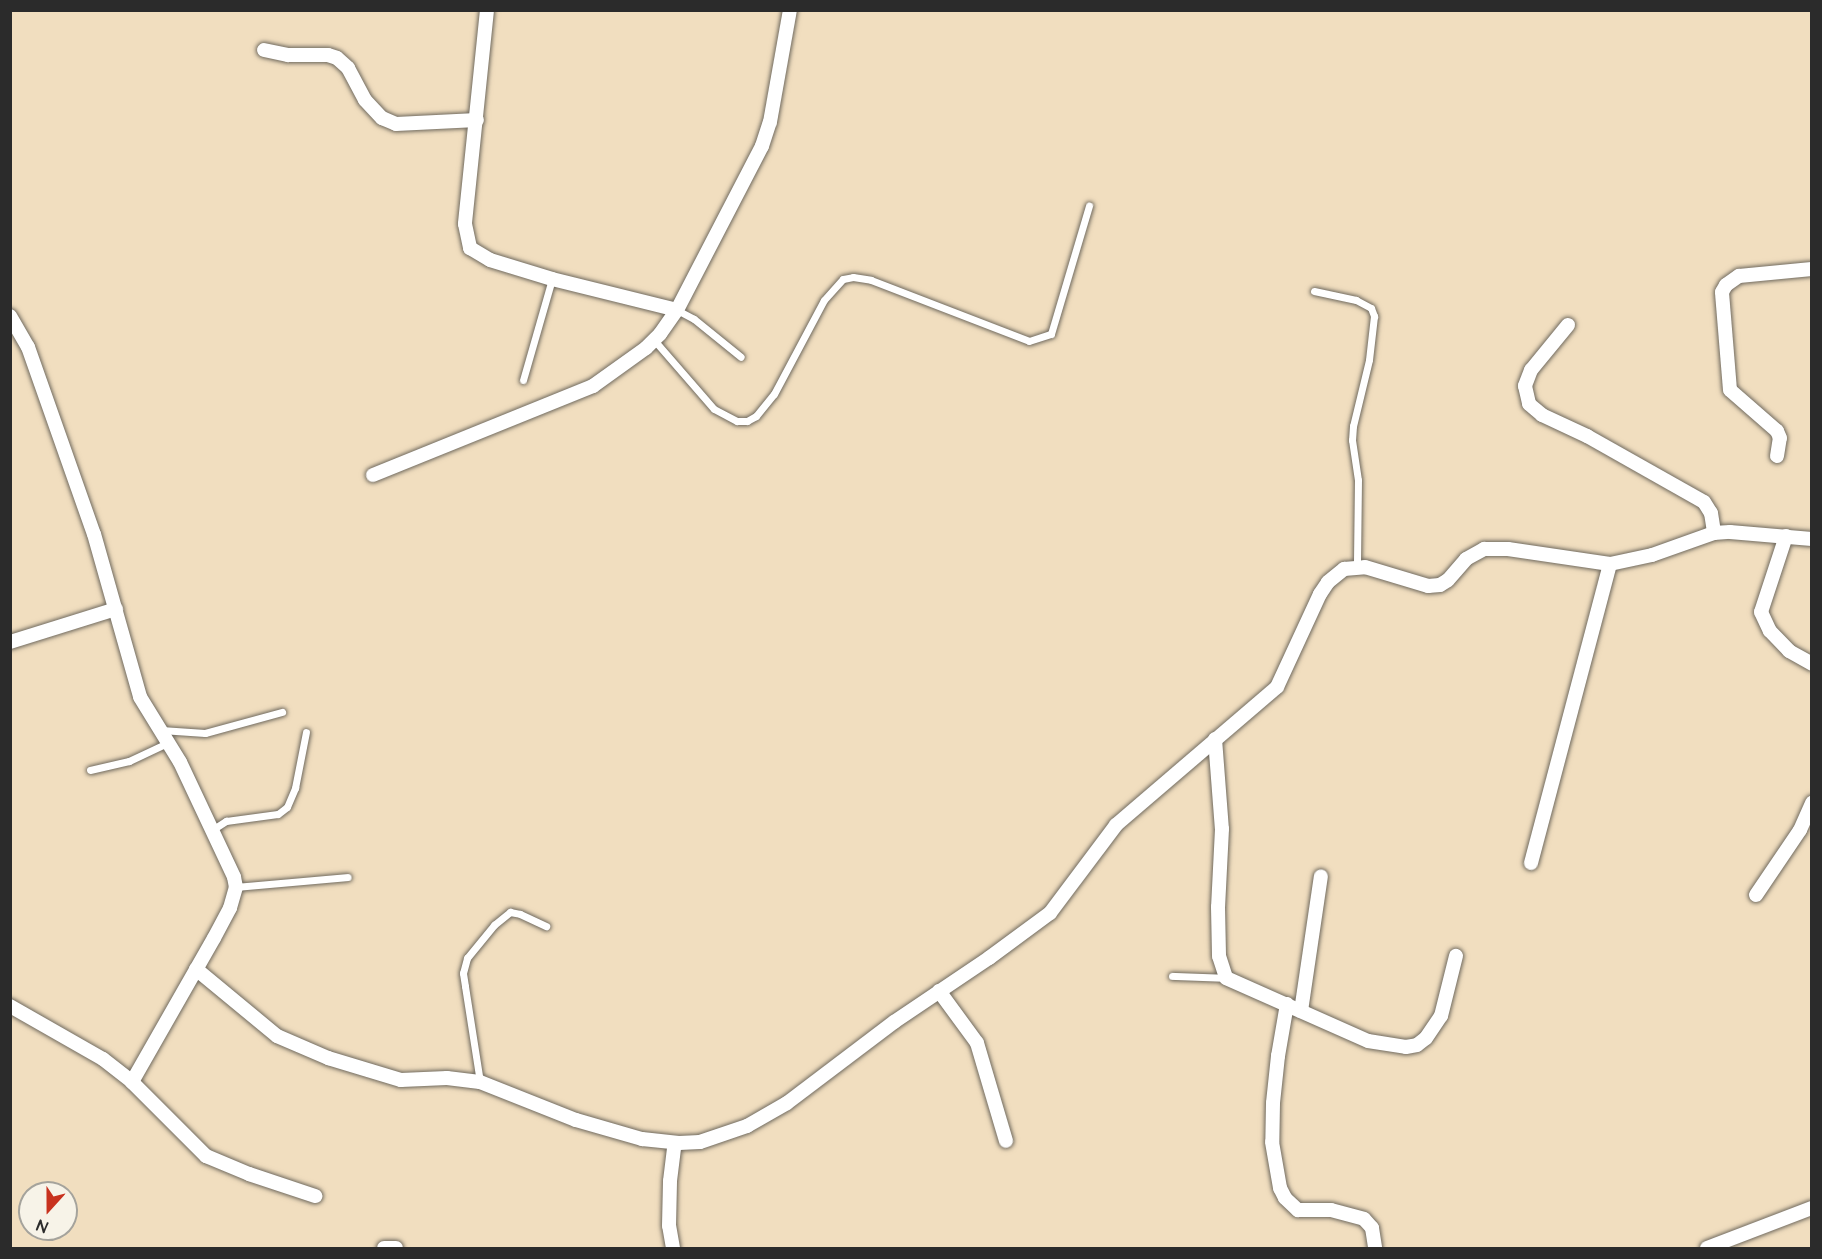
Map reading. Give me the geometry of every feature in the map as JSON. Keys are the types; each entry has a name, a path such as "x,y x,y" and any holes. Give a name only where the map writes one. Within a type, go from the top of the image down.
{"street":[{"path":"487,10 465,224 470,248 490,260 552,279 677,310"},
{"path":"373,475 572,396 617,370 654,340 677,310 762,146 770,123 790,10"},
{"path":"264,50 288,55 328,55 337,58 348,68 365,100 382,118 396,124 477,120"},
{"path":"1777,456 1780,438 1777,431 1730,390 1722,292 1726,285 1739,276 1812,269"},
{"path":"10,316 28,347 94,534 140,697 180,762 237,887 230,908 132,1082"},
{"path":"1568,325 1531,369 1525,386 1529,404 1542,415 1587,436 1704,502 1711,513 1714,533"},
{"path":"196,969 277,1036 328,1058 401,1080 447,1078 480,1082 576,1120 642,1139 675,1143 700,1142 757,1120 787,1103 1050,913 1116,825 1277,687 1320,594 1336,574 1357,567 1428,586 1440,585 1448,580 1466,559 1484,549 1508,549 1610,564 1652,555 1714,533 1730,532 1812,539"},
{"path":"1786,536 1761,612 1770,631 1789,651 1812,664"},
{"path":"1531,863 1610,564"},
{"path":"10,642 116,609"},
{"path":"1215,740 1222,829 1218,907 1219,956 1226,978 1368,1041 1391,1046 1417,1045 1431,1032 1441,1016 1456,956"},
{"path":"1756,895 1800,830 1812,802"},
{"path":"1300,1011 1321,876"},
{"path":"939,991 977,1043 1006,1141"},
{"path":"1287,1004 1278,1056 1272,1142 1280,1188 1285,1198 1298,1210 1331,1210 1364,1219 1372,1228 1375,1248"},
{"path":"10,1006 103,1059 132,1082 206,1156 249,1174 315,1196"},
{"path":"673,1248 669,1218 675,1143"},
{"path":"1707,1248 1812,1208"},
{"path":"384,1248 396,1248"}],"lane":[{"path":"654,340 714,409 731,419 747,421 756,416 774,394 824,300 843,279 853,276 871,280 1029,341 1051,334 1089,206"},
{"path":"523,381 552,279"},
{"path":"1314,291 1356,300 1371,308 1374,316 1369,360 1353,426 1352,440 1358,480 1357,567"},
{"path":"677,310 694,319 741,357"},
{"path":"158,729 205,733 282,712"},
{"path":"212,830 226,821 278,814 287,807 295,788 306,732"},
{"path":"90,770 129,761 167,743"},
{"path":"237,887 348,877"},
{"path":"480,1082 463,973 467,958 494,925 510,912 546,926"},
{"path":"1172,976 1226,978"}]}
